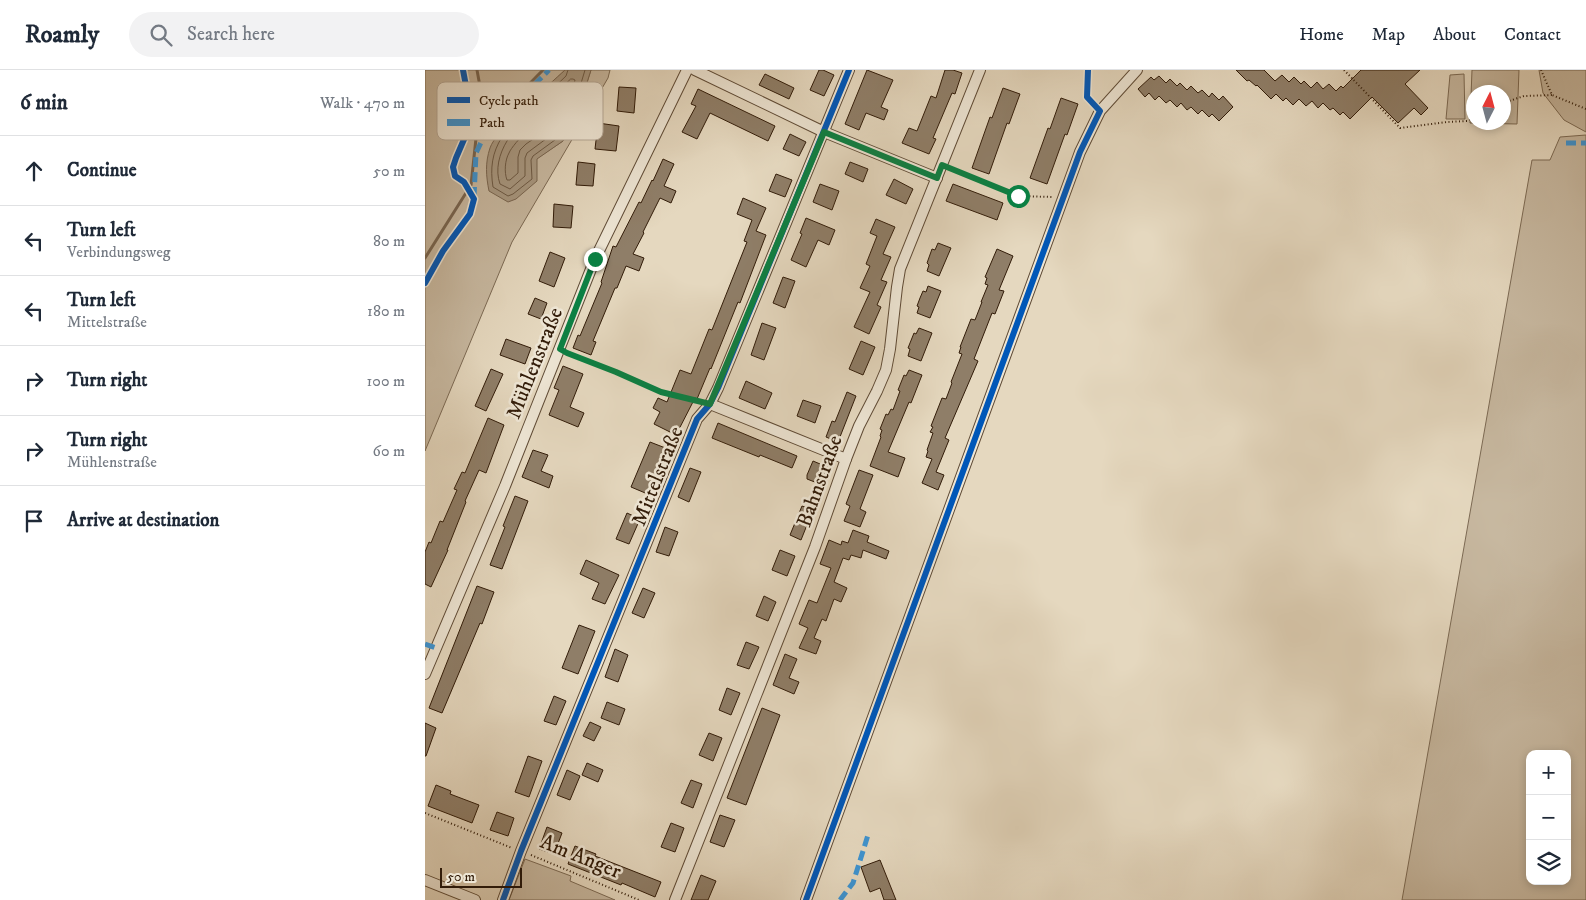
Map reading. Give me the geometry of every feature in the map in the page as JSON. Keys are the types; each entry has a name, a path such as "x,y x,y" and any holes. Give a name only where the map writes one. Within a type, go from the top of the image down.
{"street":[{"name":"Mühlenstraße","path":"425,674 502,495 595,259 687,70"},
{"path":"695,70 824,132 937,178"},
{"name":"Mittelstraße","path":"503,900 521,851 697,419 710,404 849,70"},
{"name":"Bahnstraße","path":"675,900 815,547 859,426 886,370 900,269 980,70"},
{"path":"806,900 1080,152 1100,111 1137,70"},
{"path":"710,404 846,459"},
{"path":"425,880 475,900"}],"path":[{"path":"1087,97 1088,70"},
{"path":"1344,70 1401,128 1466,121"},
{"path":"1541,70 1552,94"},
{"path":"1511,100 1525,96 1552,94 1586,109"},
{"path":"425,283 443,251 470,214 474,199 464,182 455,176 453,167 464,140"},
{"path":"942,165 1018,196 1063,198"},
{"path":"560,349 661,392 710,404"}],"shaded area":[{"path":"425,70 565,70 552,82 437,82 437,140 507,140 536,159 563,140 572,140 512,242 425,451"},
{"path":"591,70 610,70 603,87 603,82 587,82"},
{"path":"1472,70 1519,70 1517,124 1511,124 1511,85 1471,85"},
{"path":"1539,70 1586,70 1586,132 1564,120 1543,93"},
{"path":"1464,74 1465,119 1446,119 1450,75"},
{"path":"1586,135 1586,900 1402,900 1532,160 1550,160 1560,137"},
{"path":"525,859 571,876 570,881 615,900 509,900"}],"water":[{"path":"565,70 591,70 587,82 552,82"},
{"path":"494,140 563,140 537,159 537,181 516,199 508,202 489,191 486,170 490,148"}],"building":[{"path":"819,70 834,75 824,96 810,90"},
{"path":"867,70 893,80 881,107 888,110 884,120 866,113 859,130 845,124"},
{"path":"945,70 962,73 955,94 952,93 933,138 936,139 929,154 902,143 909,128 917,131 931,96 936,98"},
{"path":"1236,70 1264,70 1275,81 1282,75 1289,82 1294,77 1301,84 1304,81 1311,88 1317,82 1323,89 1329,84 1336,91 1341,86 1343,88 1361,70 1420,70 1405,84 1428,108 1421,115 1414,108 1398,123 1372,97 1350,119 1343,112 1340,115 1333,108 1330,110 1323,103 1318,108 1312,101 1306,106 1299,99 1293,105 1286,98 1283,101 1276,94 1271,99 1257,85 1249,80 1247,81"},
{"path":"765,74 794,88 789,99 759,85"},
{"path":"1159,76 1166,83 1170,79 1177,86 1180,83 1187,90 1191,86 1198,93 1202,90 1209,97 1212,93 1219,100 1223,96 1233,107 1219,121 1212,114 1209,117 1202,110 1198,114 1191,107 1187,110 1181,103 1177,107 1170,100 1166,103 1159,96 1155,100 1149,93 1145,97 1138,89 1151,77 1154,80"},
{"path":"619,87 636,88 634,113 617,111"},
{"path":"1003,88 1020,94 1009,124 1007,123 989,174 972,168 990,117 992,118"},
{"path":"698,89 775,126 768,141 710,113 697,139 682,132 696,106 691,104"},
{"path":"1061,98 1078,104 1047,184 1030,178"},
{"path":"603,124 619,126 616,151 595,149 596,140 603,140"},
{"path":"790,134 806,142 799,156 783,149"},
{"path":"663,159 674,164 664,186 676,191 671,203 660,198 643,232 633,254 644,258 639,271 626,266 593,341 596,342 591,355 573,348 578,335 580,336 602,283 613,246 616,247 639,202 641,203 653,181"},
{"path":"578,162 595,164 593,186 576,185"},
{"path":"850,162 868,169 863,182 845,174"},
{"path":"776,174 792,180 785,197 769,191"},
{"path":"894,179 913,189 906,204 886,195"},
{"path":"820,184 839,191 832,210 813,202"},
{"path":"953,184 1003,203 997,220 946,201"},
{"path":"743,198 766,208 756,231 766,235 740,303 738,302 711,369 697,399 695,398 676,435 654,424 660,412 653,408 658,398 667,402 680,370 691,374 709,329 712,330 747,242 744,241 752,220 737,214"},
{"path":"554,204 573,206 571,228 553,227"},
{"path":"806,218 835,230 829,245 818,240 806,267 791,260 802,234 800,233"},
{"path":"876,219 895,227 883,254 891,257 881,280 887,282 877,305 881,307 869,334 854,327 870,292 860,288 870,266 866,264 877,236 870,233"},
{"path":"938,243 951,248 939,276 927,271 929,265 927,263 932,249 935,250"},
{"path":"997,249 1013,256 999,290 1004,291 995,314 992,313 974,359 978,361 945,438 949,440 936,472 944,475 938,490 922,483 932,459 926,457 933,433 930,432 933,427 931,426 942,398 946,399 952,383 962,354 959,353 960,347 971,319 975,320 982,302 988,285 985,284 987,278 985,277"},
{"path":"550,252 565,258 554,287 539,281"},
{"path":"783,277 795,281 785,308 773,303"},
{"path":"928,286 941,291 930,318 917,313 920,298 923,291 926,292"},
{"path":"535,298 547,303 541,319 528,314"},
{"path":"762,323 776,328 764,360 751,355"},
{"path":"919,328 932,333 921,361 908,356 910,349 908,348 914,333 916,334"},
{"path":"506,339 531,348 525,364 500,355"},
{"path":"861,341 875,347 863,375 849,369"},
{"path":"563,366 583,374 570,407 584,413 578,427 549,415 559,390 554,388"},
{"path":"491,369 503,374 486,411 475,406"},
{"path":"909,370 922,375 888,452 905,458 898,477 870,466 881,437 882,430 880,429 886,414 888,415 891,409 893,410 904,375 906,376"},
{"path":"746,381 772,393 765,409 739,398"},
{"path":"847,392 856,396 838,442 826,437 832,421 835,422"},
{"path":"803,400 821,406 815,423 797,416"},
{"path":"488,418 504,425 486,473 479,470 465,501 448,550 431,587 425,584 425,552 440,521 443,522 457,490 454,489 462,472 465,473"},
{"path":"718,423 797,456 792,468 712,438"},
{"path":"650,442 668,449 650,495 631,487"},
{"path":"533,450 548,455 541,471 553,476 549,488 522,477"},
{"path":"813,461 832,469 825,486 807,479"},
{"path":"690,468 701,472 689,502 678,497"},
{"path":"859,470 873,475 860,509 866,512 860,527 844,521 850,506 846,504"},
{"path":"515,496 528,501 502,569 490,565"},
{"path":"802,506 813,510 801,540 790,535"},
{"path":"627,513 640,519 629,544 616,539"},
{"path":"665,527 678,532 669,556 656,552"},
{"path":"853,530 869,536 867,542 889,551 886,559 863,550 861,558 851,555 849,560 843,558 834,582 847,588 841,602 834,599 826,621 822,619 814,638 821,641 816,654 799,648 808,628 799,624 809,600 817,603 831,568 820,564 829,540 841,545 842,541 848,543"},
{"path":"780,550 795,556 787,576 772,570"},
{"path":"586,560 619,575 605,604 592,599 599,583 580,574"},
{"path":"477,586 494,592 482,624 480,623 442,713 429,708"},
{"path":"643,588 655,593 644,618 632,613"},
{"path":"764,596 776,602 768,621 756,616"},
{"path":"579,625 595,631 578,674 562,668"},
{"path":"746,642 759,647 749,669 737,665"},
{"path":"615,649 628,655 618,682 605,677"},
{"path":"785,654 797,659 789,678 799,682 794,694 773,685"},
{"path":"727,688 740,693 731,715 719,710"},
{"path":"554,696 566,701 556,725 544,721"},
{"path":"607,702 625,709 619,725 601,718"},
{"path":"762,708 780,715 746,805 727,798"},
{"path":"590,722 601,727 594,741 583,736"},
{"path":"425,723 436,728 426,756 425,756"},
{"path":"709,733 722,738 713,761 699,755"},
{"path":"528,756 542,761 529,797 515,792"},
{"path":"587,763 603,770 598,782 582,775"},
{"path":"567,770 580,776 570,800 557,795"},
{"path":"691,780 702,784 693,808 681,803"},
{"path":"436,785 451,791 450,794 479,805 472,823 428,806"},
{"path":"497,812 514,818 508,836 490,830"},
{"path":"720,815 735,820 724,847 710,842"},
{"path":"671,823 684,828 675,852 661,847"},
{"path":"547,827 562,833 554,854 539,849"},
{"path":"575,846 596,854 595,856 661,882 655,897 568,864"},
{"path":"880,860 896,900 884,900 880,888 870,892 861,867"},
{"path":"701,875 716,881 708,900 691,900"}],"waterway":[{"path":"477,70 479,82"},
{"path":"531,82 543,70"},
{"path":"425,258 471,185 476,140"}],"marked path":[{"path":"537,82 549,70"},
{"path":"474,197 476,153 482,140"},
{"path":"1566,143 1586,143"},
{"path":"425,644 436,648"},
{"path":"840,900 853,883 868,835"}],"cycle path":[{"path":"463,70 465,82"},
{"path":"503,900 521,851 697,419 710,404 718,388 849,70"},
{"path":"806,900 1080,152 1100,111 1087,97 1088,70"},
{"path":"425,283 443,251 470,214 474,199 464,182 455,176 453,167 464,140"}],"route":[{"path":"595,259 560,349 661,392 710,404 824,132 937,178 942,165 1018,196"}]}
